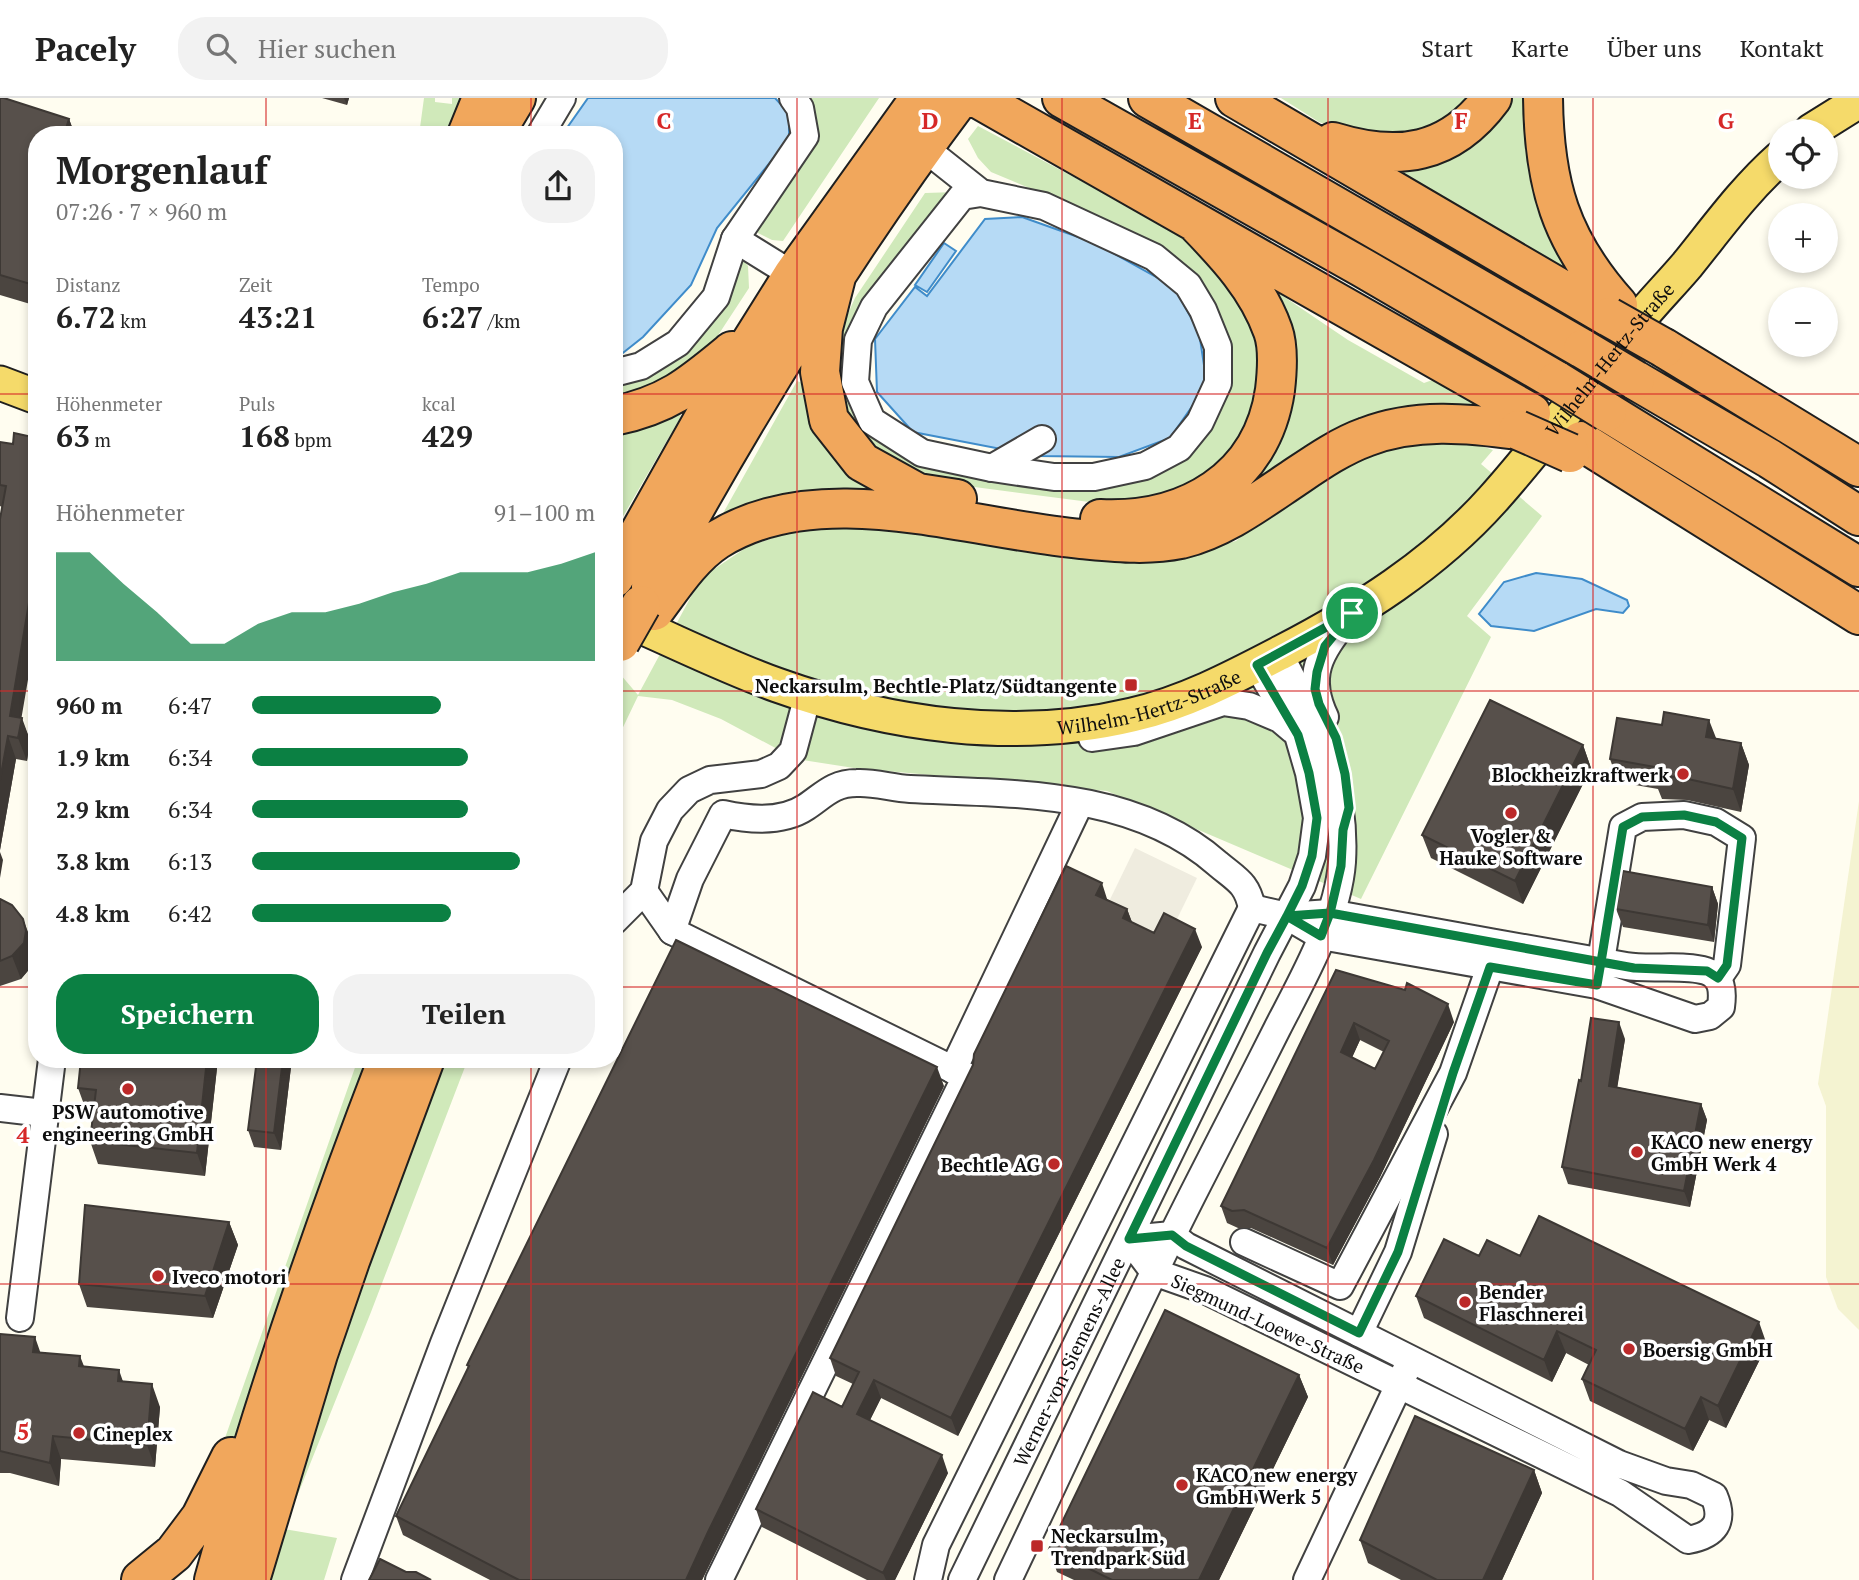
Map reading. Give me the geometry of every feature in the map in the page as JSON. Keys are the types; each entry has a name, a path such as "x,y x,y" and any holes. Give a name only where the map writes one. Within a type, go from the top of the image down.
{"highway":[{"path":"471,126 482,98"},
{"path":"499,126 516,98"},
{"path":"623,562 709,409 793,275 920,98"},
{"path":"627,632 721,462 790,347 923,147 960,98"},
{"path":"1062,98 1557,381 1859,567"},
{"path":"1148,98 1583,349 1770,459 1859,516"},
{"path":"1235,98 1614,311 1664,348 1859,467"},
{"path":"1287,128 1363,151 1411,151 1436,144 1457,133 1477,118 1493,98"},
{"path":"1543,98 1543,140 1549,178 1559,213 1575,247 1614,311"},
{"path":"991,105 1196,223 1524,421 1620,466 1859,615"},
{"path":"836,277 823,328 820,372 829,420 862,462 918,493 1062,516 1106,519 1150,517 1197,502 1241,468 1268,424 1277,375 1274,334 1256,293 1224,252 1196,223"},
{"path":"623,414 674,397 761,328"},
{"path":"627,632 716,540 771,517 813,509 862,509 1047,536 1151,544 1183,538 1229,522 1312,466 1366,437 1418,425 1524,421"},
{"path":"214,1580 285,1342 325,1224 385,1068"},
{"path":"250,1580 318,1354 422,1068"},
{"path":"141,1580 174,1553 201,1517 227,1467 261,1370 285,1342"}],"main road":[{"path":"1830,119 1859,101"},
{"name":"Wilhelm-Hertz-Straße","path":"627,632 720,662 808,695 888,715 943,724 996,728 1088,724 1157,708 1241,674 1352,613 1433,556 1490,502 1744,193 1768,170"},
{"path":"0,383 28,394"},
{"path":"0,395 28,403"}],"street":[{"path":"545,126 562,98"},
{"path":"623,371 641,366 678,343 716,298 735,239 806,136 800,108 793,98"},
{"path":"923,147 981,193"},
{"path":"981,193 1044,206 1154,257 1188,285 1203,310 1218,347 1217,383 1200,422 1179,448 1145,466 1094,477 1054,477 992,468 922,453 872,421 855,382 858,340 874,307 962,196 981,193"},
{"path":"735,239 793,275"},
{"path":"992,468 1042,439"},
{"path":"1343,830 1349,808 1345,774 1336,738 1319,704 1315,689 1325,646 1352,613"},
{"path":"1268,659 1318,729 1336,780 1343,830"},
{"name":"Werner-von-Siemens-Allee","path":"963,1579 1302,886 1312,856 1317,818 1309,773 1298,735 1268,659"},
{"path":"623,912 644,891 654,841 670,810 689,790 710,780 761,774 779,766 793,751 808,695"},
{"path":"1043,727 1081,739 1108,736 1134,732 1223,702 1260,710 1280,719 1298,735"},
{"path":"672,931 690,879 723,814 751,820 778,817 803,809 831,788 856,783 1037,795 1134,815 1184,839 1212,858 1248,890 1252,908 936,1545 928,1580"},
{"path":"953,1070 1080,803"},
{"path":"1599,974 1623,827 1642,817 1684,815 1716,822 1742,838 1727,965 1718,978"},
{"name":"Werner-von-Siemens-Allee","path":"1008,1580 1172,1235 1307,971 1325,925 1341,866 1343,830"},
{"path":"644,891 672,931 965,1076 719,1580"},
{"path":"1252,908 1490,967 1599,974 1634,968 1707,971 1718,978 1723,993 1721,1007 1710,1016 1695,1019 1599,974 1325,925"},
{"path":"1359,1333 1398,1252 1453,1073 1490,967"},
{"path":"20,1318 51,1068"},
{"path":"355,1580 376,1559 444,1343 554,1068"},
{"path":"1244,1242 1340,1286 1453,1073"},
{"path":"0,1108 44,1113"},
{"path":"1129,1239 1172,1235"},
{"name":"Siegmund-Loewe-Straße","path":"1129,1239 1154,1272 1205,1290 1620,1493 1688,1540 1703,1537 1716,1527 1720,1510 1714,1496 1691,1485 1666,1481 1619,1464 1186,1246 1172,1235"},
{"path":"1410,1391 1411,1359"},
{"path":"1307,1580 1410,1391 1435,1371"},
{"path":"963,1579 998,1580"}],"green space":[{"path":"424,98 435,98 435,102 452,104 452,98 467,98 454,126 420,126"},
{"path":"806,98 879,98 783,241 772,240 758,233 758,222"},
{"path":"1281,98 1473,98 1431,131 1399,141 1349,133 1319,122"},
{"path":"1508,98 1529,98 1579,277 1387,167"},
{"path":"978,126 1160,223 1188,241 1221,272 1259,341 1258,390 1248,425 1224,462 1191,488 1155,500 1105,504 967,486 908,473 863,442 843,409 835,377 842,327 855,298 925,193 956,192 844,377 933,466 1167,466 1227,349 1152,244 1099,217 991,172 978,158 968,139"},
{"path":"744,261 748,266 749,288 713,343 682,374 623,401 623,381 649,374"},
{"path":"1268,286 1348,340 1424,383 1438,378 1486,406 1435,407 1239,501 1267,455"},
{"path":"797,381 808,385 874,488 873,496 712,533"},
{"path":"681,411 680,418 623,516 623,426"},
{"path":"1413,438 1476,444 1493,450 1481,464 1542,516 1467,616 1491,637 1361,899 1107,791 854,768 796,759 721,719 672,700 638,696 623,727 623,678 638,695 701,578 747,547 799,529 849,526 1195,551 1236,541 1276,507 1332,467"},
{"path":"1859,801 1859,1330 1838,1309 1826,1277 1826,1106 1818,1084"},
{"path":"355,1068 465,1068 284,1529 337,1538 324,1580 270,1580 284,1530 192,1495 225,1438"}],"shaded area":[{"path":"1135,848 1197,878 1161,952 1100,920"}],"water":[{"path":"588,98 775,98 789,113 789,139 717,228 691,285 643,337 623,353 623,126 568,126"},
{"path":"1022,217 1095,243 1174,287 1199,332 1207,385 1170,438 1119,457 1037,456 913,432 877,392 875,339 915,287 927,296 985,219"},
{"path":"944,243 956,251 927,292 915,285"},
{"path":"1536,573 1582,579 1627,600 1629,606 1623,613 1596,609 1534,631 1491,626 1479,614 1504,582"}],"building":[{"path":"0,98 4,98 69,119 67,126 28,126 28,283 0,275"},
{"path":"14,433 28,436 28,609 10,716 22,718 18,738 8,736 0,780 0,519 6,486 0,485 0,442 13,444"},
{"name":"Vogler & Hauke Software","path":"1490,700 1583,745 1515,881 1422,835"},
{"path":"1664,712 1709,720 1706,737 1741,743 1733,789 1679,777 1653,776 1655,767 1610,759 1617,718 1662,725"},
{"name":"Bechtle AG","path":"1066,866 1102,883 1096,895 1127,909 1123,918 1154,933 1164,913 1195,929 951,1418 874,1380 857,1414 942,1455 883,1573 756,1509 813,1392 842,1407 859,1372 830,1358 973,1065 974,1054"},
{"path":"1623,871 1712,887 1708,925 1616,909"},
{"path":"0,899 12,905 23,919 26,931 24,943 12,956 0,961"},
{"path":"676,940 937,1067 686,1580 519,1580 396,1516 613,1068 623,1068 623,1048"},
{"path":"1336,970 1405,990 1407,983 1448,1004 1374,1160 1327,1248 1244,1210 1232,1211 1221,1206","holes":["1354,1023 1389,1041 1375,1069 1341,1052"]},
{"name":"KACO new energy GmbH Werk 4","path":"1591,1018 1619,1022 1609,1086 1701,1104 1684,1191 1562,1167 1579,1080 1581,1081"},
{"path":"80,1068 206,1068 197,1153 90,1141 96,1090 78,1088"},
{"path":"256,1068 282,1068 274,1133 248,1130"},
{"name":"Iveco motori","path":"85,1205 229,1222 205,1296 79,1284"},
{"name":"Boersig GmbH","path":"1539,1216 1759,1322 1718,1406 1701,1397 1685,1429 1582,1379 1596,1350 1557,1331 1544,1360 1416,1296 1444,1239 1479,1256 1487,1240 1520,1256"},
{"name":"KACO new energy GmbH Werk 5","path":"1165,1310 1299,1375 1199,1580 1112,1580 1049,1549"},
{"name":"Cineplex","path":"0,1334 35,1337 33,1352 80,1356 79,1366 119,1370 118,1381 152,1384 147,1445 53,1436 50,1463 0,1451"},
{"path":"1415,1416 1534,1470 1483,1580 1437,1580 1360,1540"},
{"path":"380,1559 406,1572 416,1572 431,1580 369,1580"}],"place":[{"name":"Neckarsulm, Bechtle-Platz/Südtangente","path":"1131,685"},
{"name":"Blockheizkraftwerk","path":"1683,774"},
{"name":"Vogler & Hauke Software","path":"1511,813"},
{"name":"PSW automotive engineering GmbH","path":"128,1089"},
{"name":"KACO new energy GmbH Werk 4","path":"1637,1152"},
{"name":"Bechtle AG","path":"1054,1164"},
{"name":"Iveco motori","path":"158,1276"},
{"name":"Bender Flaschnerei","path":"1465,1302"},
{"name":"Boersig GmbH","path":"1629,1349"},
{"name":"Cineplex","path":"79,1433"},
{"name":"KACO new energy GmbH Werk 5","path":"1182,1485"},
{"name":"Neckarsulm, Trendpark Süd","path":"1037,1546"}],"route":[{"path":"1352,613 1257,665 1298,735 1309,773 1317,818 1312,856 1302,886 1287,916 1321,936 1330,913 1601,962 1623,827 1642,817 1684,815 1716,822 1742,838 1727,965 1718,978 1707,971 1634,968 1601,962 1597,985 1490,967 1453,1073 1398,1252 1359,1333 1186,1246 1172,1235 1129,1239 1287,916 1330,913 1339,880 1343,830 1349,808 1345,774 1336,738 1319,704 1315,689 1325,646 1352,613"}]}
